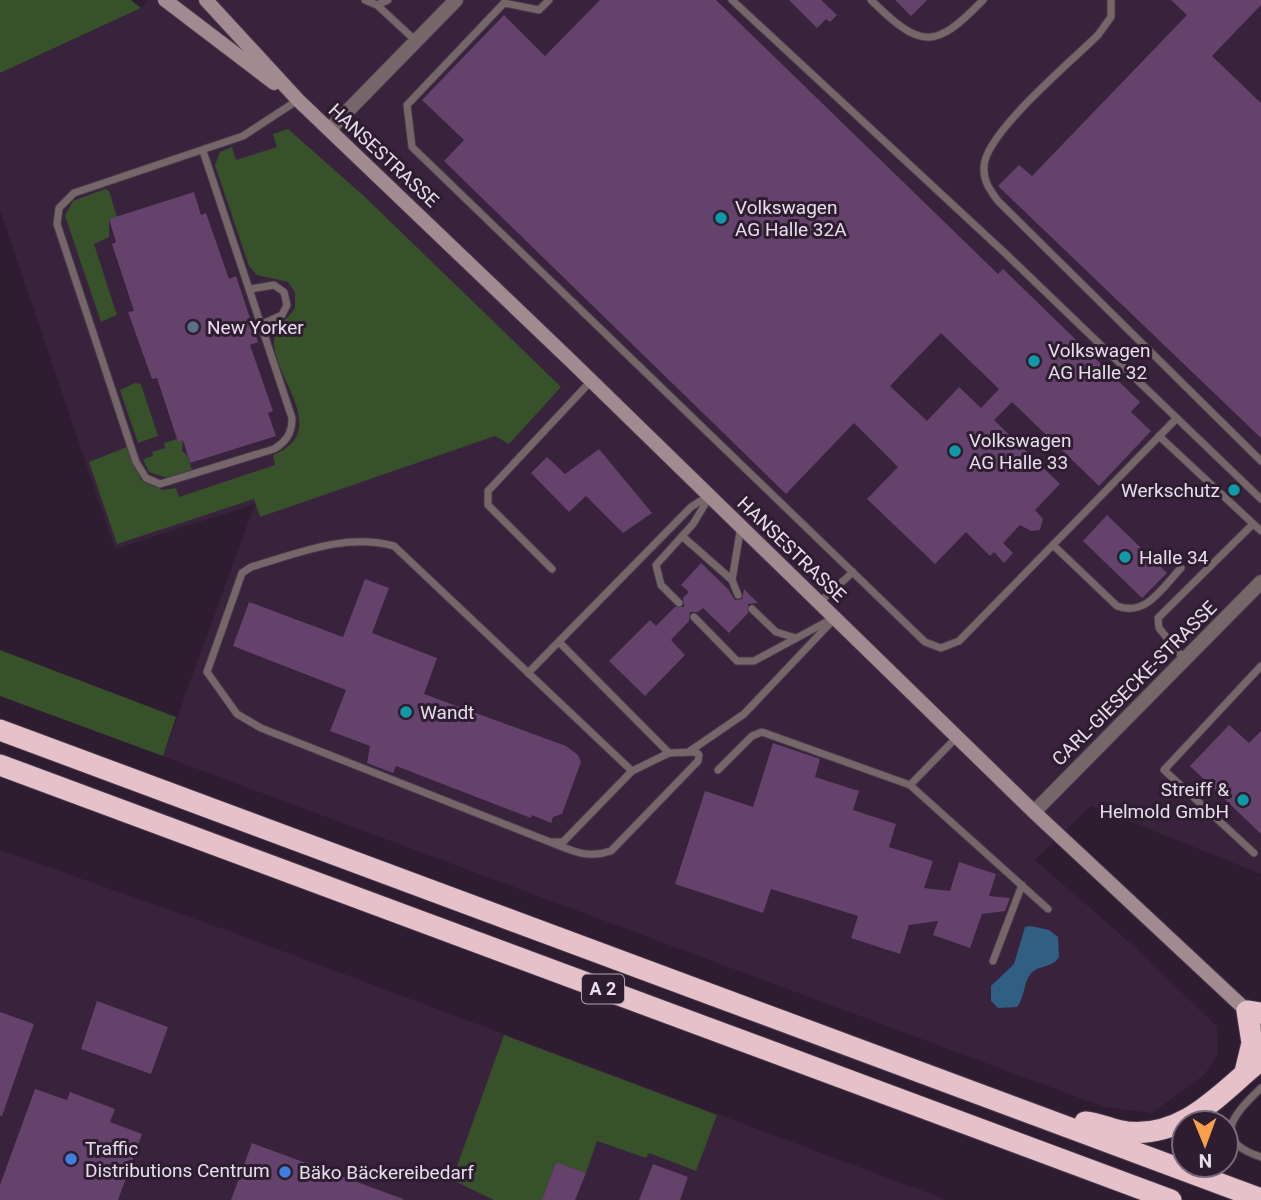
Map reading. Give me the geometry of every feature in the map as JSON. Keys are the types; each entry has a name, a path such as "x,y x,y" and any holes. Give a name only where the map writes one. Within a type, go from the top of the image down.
{"highway":[{"name":"A 2","path":"0,730 1261,1199"},
{"name":"A 2","path":"0,765 1171,1200"},
{"path":"1050,1121 1091,1122 1128,1132 1167,1127 1207,1108 1253,1066 1252,1043 1256,1016"}],"main road":[{"name":"HANSESTRASSE","path":"165,0 298,100"},
{"name":"HANSESTRASSE","path":"206,0 298,100 710,495 1034,812 1256,1016"}],"street":[{"path":"330,129 456,0"},
{"name":"CARL-GIESECKE-STRASSE","path":"1034,812 1261,582"}],"lane":[{"path":"365,0 377,5 416,41"},
{"path":"377,5 388,0"},
{"path":"549,0 539,10 503,4 407,105 412,147 932,646 950,646 975,626 1175,420"},
{"path":"732,0 1006,254 1175,420 1261,499"},
{"path":"871,0 896,26 925,37 950,32 983,0"},
{"path":"1111,0 1111,17 1098,35 1004,126 993,141 983,164 986,186 998,201 1261,461"},
{"path":"203,151 262,324 292,418 292,427 284,443 169,484 153,482 146,478 136,462 57,216 64,200 74,193 243,136 298,100"},
{"path":"250,289 274,285 284,292 287,305 282,315 262,324"},
{"path":"552,569 488,505 486,497 488,491 592,381"},
{"path":"1159,436 1261,531"},
{"path":"679,603 661,585 656,565 700,514 710,495"},
{"path":"528,673 691,507 710,495"},
{"path":"1184,659 1171,638 1159,628 1158,618 1253,524"},
{"path":"732,580 741,526"},
{"path":"682,536 732,580 738,595"},
{"path":"550,842 563,842 632,771 669,753 696,752 698,761 611,851 596,856 583,855 550,842 261,728 237,714 207,672 242,573 251,567 329,544 377,542 394,547 632,771"},
{"path":"1053,545 1117,606 1130,611 1143,608 1181,568"},
{"path":"820,602 853,572"},
{"path":"752,609 776,632 796,638"},
{"path":"694,617 737,661 754,661 835,617"},
{"path":"689,751 744,714 835,617"},
{"path":"560,643 669,753"},
{"path":"1254,853 1164,770 1261,666"},
{"path":"718,770 752,736 762,732 910,785 1048,909"},
{"path":"910,785 958,737"},
{"path":"993,961 1021,885"},
{"path":"1261,1088 1239,1110 1231,1128 1231,1138 1237,1146 1261,1157"}],"shaded area":[{"path":"148,0 1261,0 1261,874 1091,806 1035,860 1144,955 1217,1027 1218,1055 1204,1075 1152,1113 1104,1107 163,756 255,504 115,549 0,210 0,73 141,8"},
{"path":"0,850 226,930 947,1200 0,1200"}],"green space":[{"path":"0,0 131,0 141,8 0,73"},
{"path":"288,129 365,197 561,387 509,444 495,436 260,517 254,499 117,544 89,462 127,447 141,480 163,490 176,488 179,497 275,465 273,455 291,444 298,431 299,415 275,349 276,330 295,308 295,292 288,282 257,275 249,266 215,165 220,152 232,147 236,160 277,147 273,134"},
{"path":"105,189 109,191 117,217 109,220 109,237 94,244 117,315 101,322 65,216 73,201"},
{"path":"135,383 141,384 158,436 138,443 120,390"},
{"path":"177,439 178,442 183,440 182,451 187,455 192,470 167,478 149,472 143,459 153,456 152,452 165,448 164,443"},
{"path":"0,650 176,717 163,756 0,696"},
{"path":"504,1035 717,1115 696,1171 649,1153 646,1158 597,1141 586,1173 556,1162 542,1200 494,1200 452,1180"}],"water":[{"path":"1025,927 1049,930 1058,937 1059,957 1030,975 1017,1007 998,1008 991,1001 991,986 1014,964"}],"building":[{"name":"Volkswagen AG Halle 32A","path":"600,0 716,0 998,274 1003,269 1140,402 1131,412 1151,431 1099,486 1012,402 994,420 1060,484 1035,510 1043,519 1040,530 1031,531 1020,525 1003,543 1013,553 1004,563 994,552 990,556 966,532 935,564 867,499 898,467 854,423 786,494 444,161 464,140 422,100 504,15 545,56","holes":["941,333 999,389 981,408 959,387 927,421 890,386"]},
{"path":"789,0 821,0 837,15 830,22 826,19 817,28"},
{"path":"895,0 927,0 911,16"},
{"path":"1171,0 1261,0 1261,5 1212,56 1261,103 1261,438 998,186 1019,165 1032,176 1187,15"},
{"name":"New Yorker","path":"194,192 201,215 206,213 229,279 236,276 258,342 250,345 273,411 268,413 276,436 190,463 183,440 178,442 157,378 152,379 128,312 134,311 112,244 116,242 109,219"},
{"path":"599,449 652,513 623,533 586,496 569,512 531,473 547,457 565,474"},
{"name":"Halle 34","path":"1107,515 1167,573 1142,598 1083,541"},
{"path":"701,563 728,589 735,600 742,599 744,589 758,603 748,604 748,613 729,633 703,608 698,612 690,612 689,621 671,640 685,655 645,696 609,661 650,620 656,626 675,607 684,607 683,598 689,592 681,585"},
{"name":"Wandt","path":"365,579 389,588 372,633 437,658 424,694 566,746 578,755 581,762 562,814 553,817 551,823 532,815 531,818 396,766 393,773 367,763 370,746 330,731 346,690 233,646 249,602 343,637"},
{"name":"Streiff & Helmold GmbH","path":"1229,725 1249,743 1261,731 1261,834 1190,766"},
{"path":"773,743 820,759 815,777 859,791 853,810 896,824 889,847 933,861 924,888 950,891 959,862 996,874 989,896 1010,898 1005,911 982,914 970,948 933,935 938,921 909,925 900,954 851,938 858,916 771,889 763,913 675,884 705,791 753,807"},
{"path":"97,1001 168,1027 151,1074 81,1049"},
{"path":"0,1012 34,1024 2,1116 0,1116"},
{"name":"Traffic Distributions Centrum","path":"35,1089 67,1100 70,1092 115,1109 110,1122 142,1134 118,1200 0,1200 0,1185"},
{"name":"Bäko Bäckereibedarf","path":"252,1143 403,1199 403,1200 231,1200"},
{"path":"556,1162 586,1173 575,1200 542,1200"},
{"path":"653,1164 688,1177 680,1200 639,1200"}],"place":[{"name":"Volkswagen AG Halle 32A","path":"721,218"},
{"name":"New Yorker","path":"193,327"},
{"name":"Volkswagen AG Halle 32","path":"1034,361"},
{"name":"Volkswagen AG Halle 33","path":"955,451"},
{"name":"Werkschutz","path":"1234,490"},
{"name":"Halle 34","path":"1125,557"},
{"name":"Wandt","path":"406,712"},
{"name":"Streiff & Helmold GmbH","path":"1243,800"},
{"name":"Traffic Distributions Centrum","path":"71,1159"},
{"name":"Bäko Bäckereibedarf","path":"285,1172"}]}
